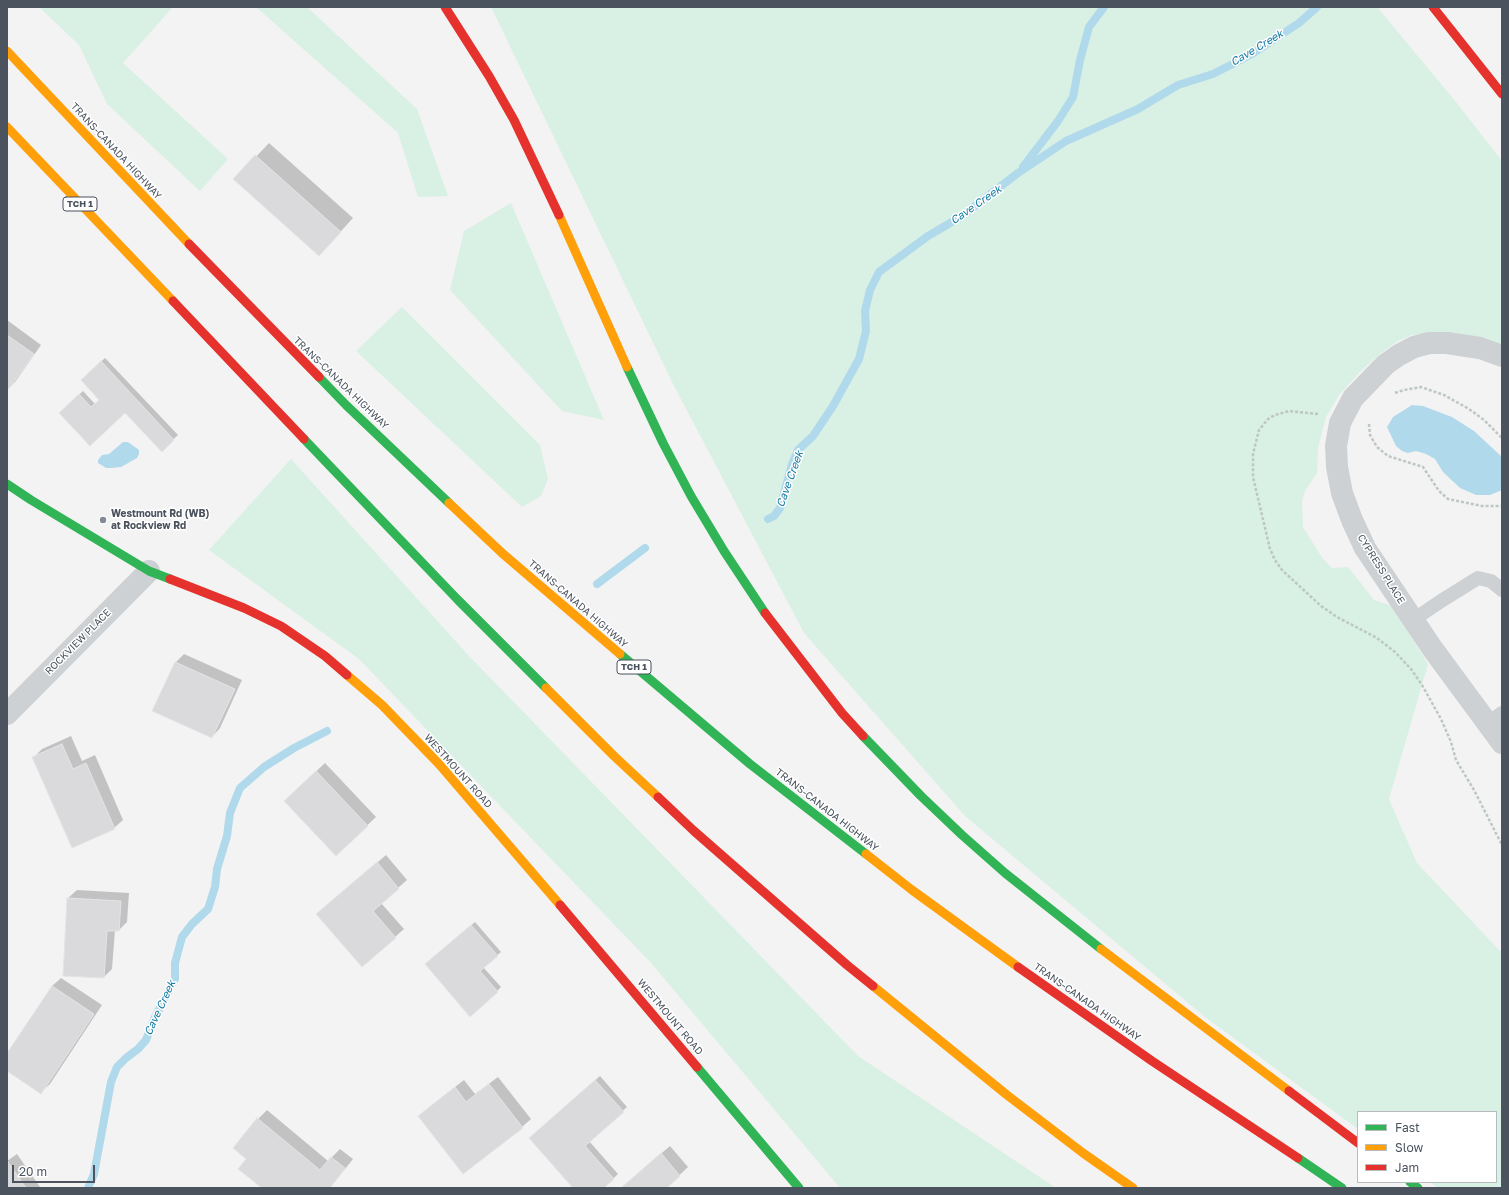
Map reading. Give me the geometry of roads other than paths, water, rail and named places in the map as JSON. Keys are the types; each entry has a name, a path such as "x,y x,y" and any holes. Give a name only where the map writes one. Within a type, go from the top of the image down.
{"main road":[{"path":"445,7 489,76 514,120 536,165 637,390 663,444 691,496 724,551 761,607 842,713 881,756 921,796 1005,873 1114,960 1357,1142"},
{"path":"1433,7 1502,94"},
{"name":"TRANS-CANADA HIGHWAY","path":"7,51 190,247 346,405 502,553 660,690 750,764 912,890 1145,1056 1342,1188"},
{"name":"TCH 1","path":"7,127 501,644 614,756 694,831 835,955 1007,1095 1083,1153 1133,1188"},
{"path":"66,202 154,282"},
{"name":"WESTMOUNT ROAD","path":"7,484 149,571 244,608 281,626 325,656 382,705 455,782 622,977 799,1188"}],"street":[{"name":"CYPRESS PLACE","path":"1502,356 1480,348 1447,343 1429,343 1414,347 1399,355 1386,364 1353,398 1340,423 1336,446 1336,467 1342,493 1365,548 1413,620 1495,718 1502,743"},
{"name":"ROCKVIEW PLACE","path":"7,714 149,571"}],"lane":[{"path":"1413,620 1440,601 1478,578 1491,581 1502,590"}],"water":[{"path":"1412,405 1423,406 1452,417 1474,431 1501,456 1502,490 1490,495 1476,495 1460,488 1443,472 1435,459 1416,451 1408,453 1402,451 1396,446 1387,427 1393,417"},
{"path":"123,442 128,442 139,450 137,458 121,467 106,468 98,463 98,460 102,455 109,454"}],"waterway":[{"path":"1023,167 1058,121 1073,97 1080,60 1089,27 1104,7"},
{"name":"Cave Creek","path":"768,519 774,516 780,508 792,464 798,450 813,436 833,406 859,359 866,331 865,311 870,290 879,272 928,236 962,216 1018,173 1066,141 1138,109 1178,85 1213,74 1252,54 1299,23 1317,7"},
{"name":"Cave Creek","path":"597,584 645,548"},
{"name":"Cave Creek","path":"88,1188 94,1174 111,1082 117,1067 146,1040 155,1017 175,979 175,963 182,937 192,924 208,909 215,887 217,869 227,836 230,813 240,788 264,767 294,748 327,731"}],"place":[{"name":"Westmount Rd (WB) at Rockview Rd","path":"103,520"}]}
